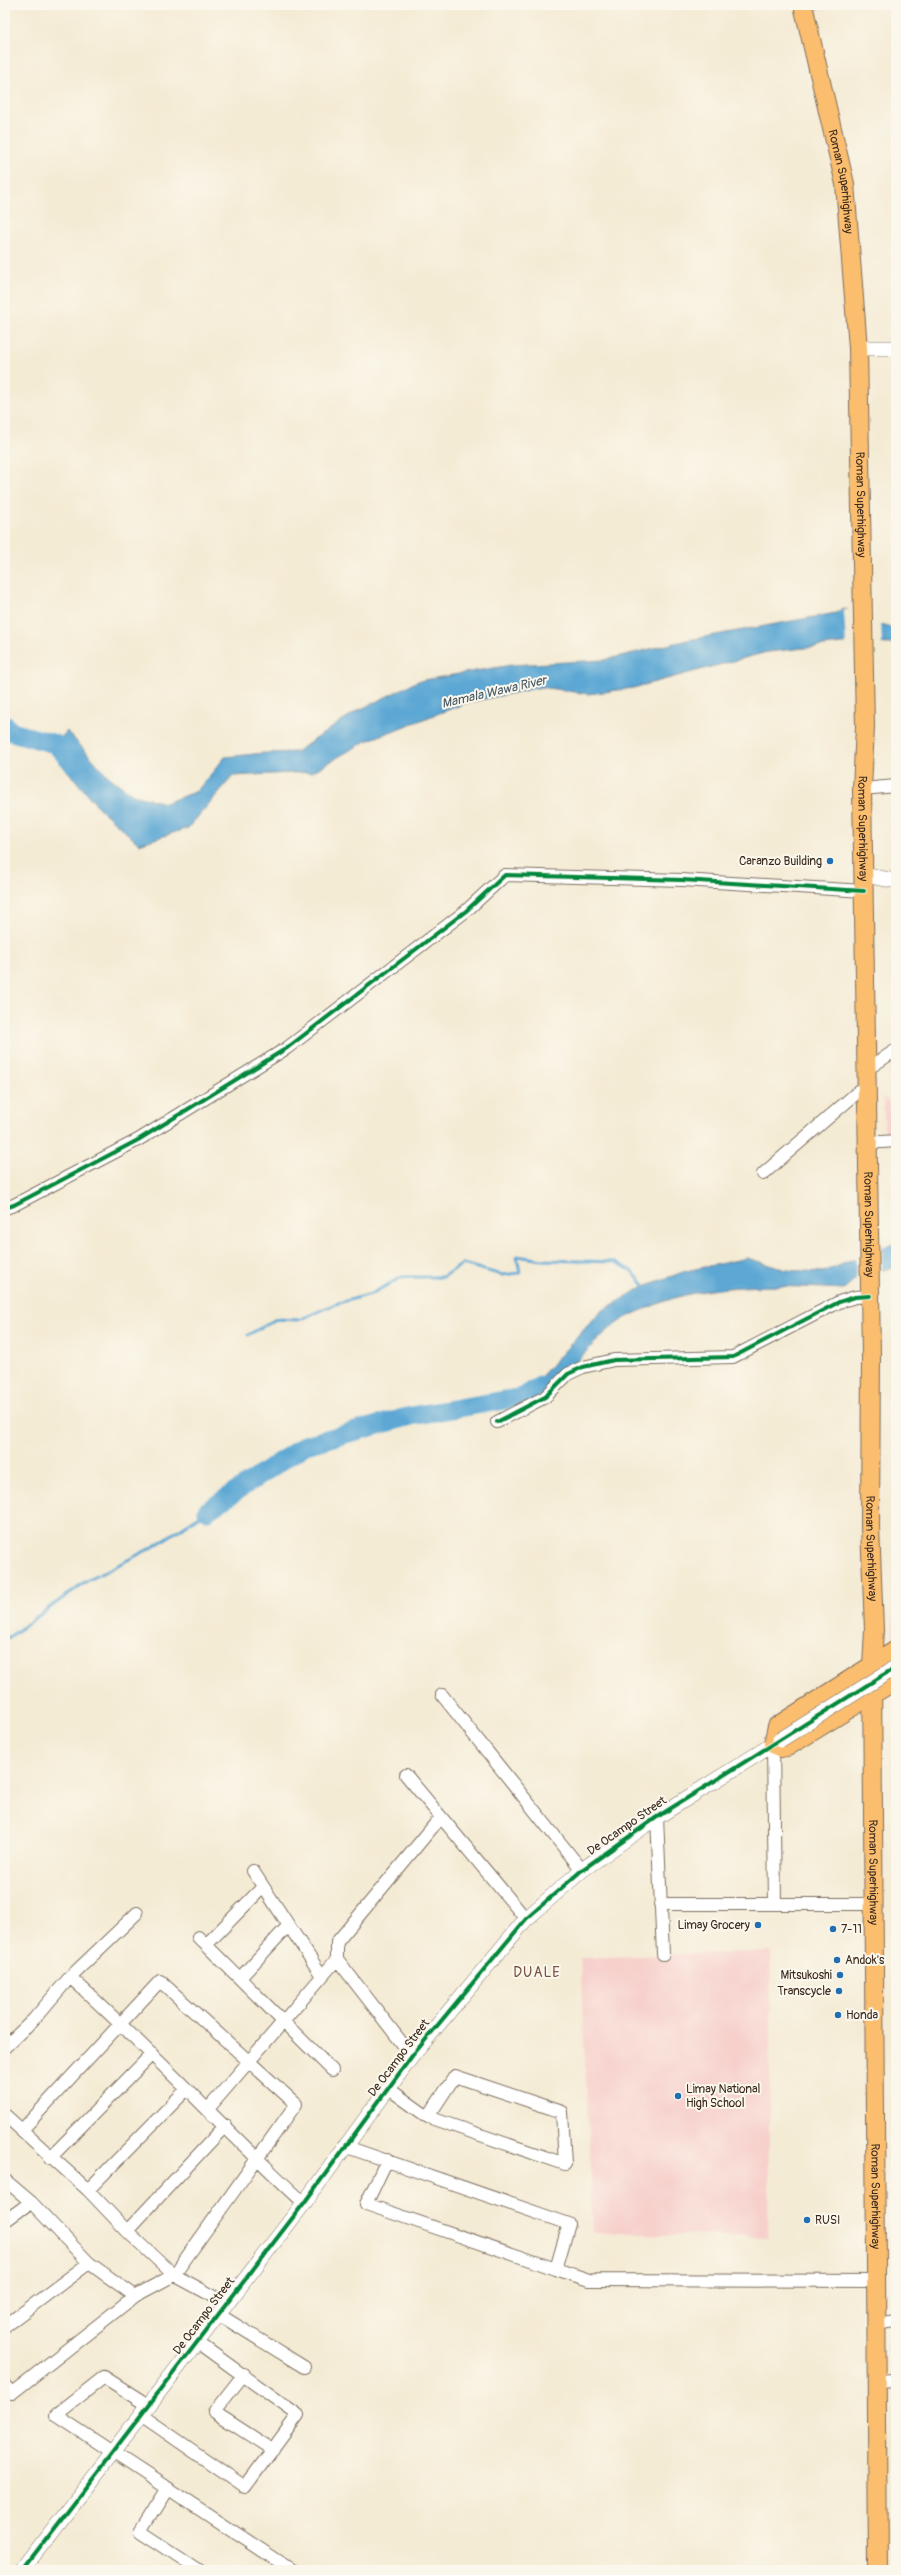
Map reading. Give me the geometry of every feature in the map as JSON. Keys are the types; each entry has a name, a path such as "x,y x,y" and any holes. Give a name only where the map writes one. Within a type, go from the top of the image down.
{"main road":[{"name":"Roman Superhighway","path":"803,5 845,184 858,348 865,727 862,789 869,1288 870,1526 874,1630 872,1666 874,1904 874,2281 878,2570"},
{"path":"896,1650 777,1726 777,1742 781,1748 787,1747 896,1680"}],"street":[{"path":"858,348 896,348"},
{"path":"862,789 896,786"},
{"path":"5,1208 14,1205 138,1140 286,1048 466,911 504,875 864,883 896,881"},
{"path":"763,1174 896,1050"},
{"path":"866,1142 896,1141"},
{"path":"497,1422 545,1397 568,1374 584,1367 614,1360 733,1357 839,1302 855,1297 869,1288"},
{"name":"De Ocampo Street","path":"22,2570 304,2203 344,2146 389,2089 412,2056 526,1919 582,1870 656,1817 896,1667"},
{"path":"442,1695 582,1870"},
{"path":"775,1904 777,1742"},
{"path":"406,1775 526,1919"},
{"path":"412,2056 337,1959 337,1942 441,1816"},
{"path":"656,1817 663,1954"},
{"path":"253,1872 322,1976"},
{"path":"263,1887 202,1941 332,2070"},
{"path":"660,1904 874,1904"},
{"path":"5,2047 34,2019 70,1977 137,1913"},
{"path":"240,1978 288,1926"},
{"path":"208,2109 337,1959"},
{"path":"70,1977 122,2023 226,2126 257,2159 304,2203"},
{"path":"5,2386 12,2393 135,2296 174,2275 296,2104 160,1981 22,2130"},
{"path":"50,2158 152,2054"},
{"path":"389,2089 428,2117 565,2164 562,2112 455,2076 428,2117"},
{"path":"88,2190 187,2089"},
{"path":"5,2115 50,2158 88,2190 127,2231 174,2275 304,2367"},
{"path":"127,2231 226,2126"},
{"path":"344,2146 569,2224 556,2269"},
{"path":"387,2160 366,2204 589,2280 874,2281"},
{"path":"5,2180 31,2202 89,2263 135,2296"},
{"path":"5,2221 31,2202"},
{"path":"5,2326 89,2263"},
{"path":"875,2324 896,2321"},
{"path":"197,2342 244,2374 298,2415 245,2487 104,2377 56,2414 292,2570"},
{"path":"244,2374 214,2412 273,2450"},
{"path":"876,2381 896,2380"},
{"path":"168,2488 140,2532 198,2570"}],"shaded area":[{"path":"883,1097 896,1108 896,1136 885,1136"},
{"path":"893,1564 896,1564 896,1635 893,1636"},
{"name":"Limay National High School","path":"771,1951 768,2237 593,2233 580,1958"}],"water":[{"name":"Mamala Wawa River","path":"843,608 890,628 896,628 896,644 852,643 767,652 633,688 588,694 541,687 466,703 366,741 312,772 233,776 188,828 139,844 99,808 50,750 67,731 108,776 133,795 165,803 197,791 225,757 264,753 296,752 355,712 418,681 511,665 604,660 688,640 836,613"},
{"path":"896,1243 896,1266 855,1279 844,1289 770,1286 721,1289 697,1292 673,1298 640,1311 625,1318 612,1327 558,1379 534,1398 521,1405 518,1391 537,1381 600,1312 644,1286 686,1271 747,1258 786,1270 823,1272"}],"pier":[{"path":"844,610 852,610 881,622 882,646 846,646"},
{"path":"882,1247 882,1272 856,1280 855,1257"}],"waterway":[{"path":"5,725 12,732 55,744 73,764"},
{"path":"248,1335 276,1319 299,1320 335,1304 371,1294 402,1277 442,1277 463,1264 502,1275 520,1273 517,1256 543,1260 616,1262 632,1271 647,1289"},
{"path":"207,1511 305,1445 411,1416 523,1397 540,1386"},
{"path":"5,1640 85,1582 153,1547 207,1511"}],"cycle path":[{"path":"5,1208 14,1205 138,1140 287,1048 466,911 505,875 682,880 864,891"},
{"path":"497,1422 545,1397 568,1374 583,1367 614,1360 733,1357 839,1302 855,1297 870,1296"},
{"path":"22,2570 304,2203 412,2056 526,1919 582,1870 657,1817 896,1667"}],"place":[{"name":"Caranzo Building","path":"830,861"},
{"name":"Limay Grocery","path":"758,1925"},
{"name":"7-11","path":"833,1929"},
{"name":"Andok's","path":"837,1960"},
{"name":"Mitsukoshi","path":"840,1975"},
{"name":"Transcycle","path":"839,1991"},
{"name":"Honda","path":"838,2015"},
{"name":"Limay National High School","path":"678,2096"},
{"name":"RUSI","path":"807,2220"}],"district":[{"name":"DUALE","path":"537,1972"}]}
